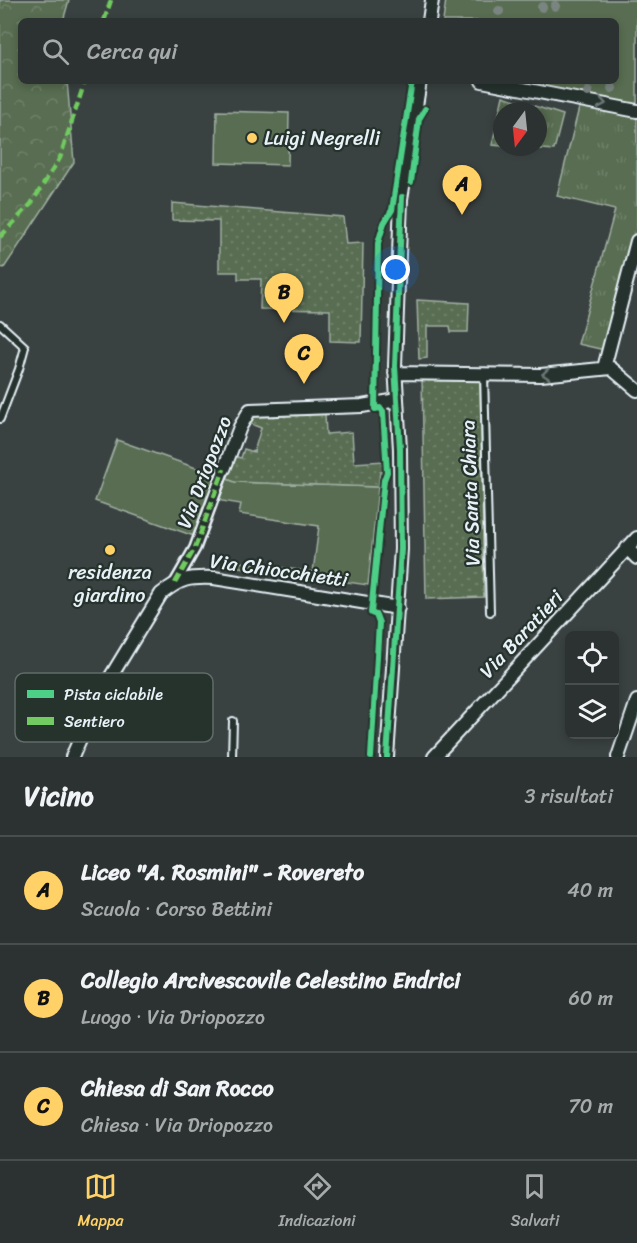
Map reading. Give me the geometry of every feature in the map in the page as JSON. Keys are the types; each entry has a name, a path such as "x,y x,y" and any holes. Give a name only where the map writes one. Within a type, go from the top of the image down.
{"street":[{"path":"429,18 432,0"},
{"path":"387,756 401,549 395,373 402,191 420,84"},
{"path":"498,84 637,111"},
{"path":"604,368 637,241"},
{"path":"395,373 541,375 611,368 637,390"},
{"name":"Via Driopozzo","path":"175,583 195,548 240,427 250,410 362,406 397,400"},
{"name":"Via Baratieri","path":"434,757 637,538"},
{"path":"627,548 637,558"},
{"name":"Via Driopozzo","path":"113,673 161,594 175,583 189,577"},
{"name":"Via Chiocchietti","path":"189,577 214,578 398,608"},
{"path":"618,757 632,733 637,701"},
{"name":"Via Driopozzo","path":"72,757 79,742"}],"lane":[{"path":"0,324 25,347 0,419"},
{"name":"Via Santa Chiara","path":"484,374 490,612"},
{"path":"232,757 233,721"}],"green space":[{"path":"0,0 69,0 64,18 18,18 18,84 67,84 74,162 4,268 0,267"},
{"path":"446,0 637,0 637,107 521,84 619,84 619,18 443,18"},
{"path":"503,96 522,102 502,102"},
{"path":"580,104 637,118 637,231 605,350 578,344 615,210 557,196"},
{"path":"547,110 563,115 554,150 547,149"},
{"name":"Luigi Negrelli","path":"217,111 289,113 288,165 216,163"},
{"path":"172,203 343,217 346,244 363,243 361,342 330,341 330,310 260,309 261,279 238,279 238,272 219,272 219,221 172,220"},
{"path":"417,300 469,303 468,332 451,332 450,326 427,326 427,358 419,359"},
{"path":"480,377 484,597 426,599 422,378"},
{"path":"252,412 325,414 326,434 352,432 354,463 385,461 385,472 380,472 378,487 235,482 225,478 233,456 241,458 244,449 254,452 261,428 246,422"},
{"path":"117,440 216,475 194,536 95,501"},
{"path":"225,478 235,482 378,487 368,585 232,566 233,561 313,572 319,526 239,514 241,504 216,500"}],"marked path":[{"path":"105,18 111,0"},
{"path":"0,237 31,204 60,158 84,84"},
{"path":"175,583 195,548 224,469"}],"cycle path":[{"path":"371,757 379,623 376,615 371,613 384,480 387,472 383,411 380,408 375,409 378,243 384,223 392,210 412,84"},
{"path":"411,182 419,119 425,109"},
{"path":"387,757 401,549 400,449 395,366 402,197"}],"place":[{"name":"Luigi Negrelli","path":"252,138"},
{"name":"Liceo \"A. Rosmini\" - Rovereto","path":"462,215"},
{"name":"Collegio Arcivescovile Celestino Endrici","path":"284,323"},
{"name":"Chiesa di San Rocco","path":"304,384"},
{"name":"residenza giardino","path":"110,550"}]}
